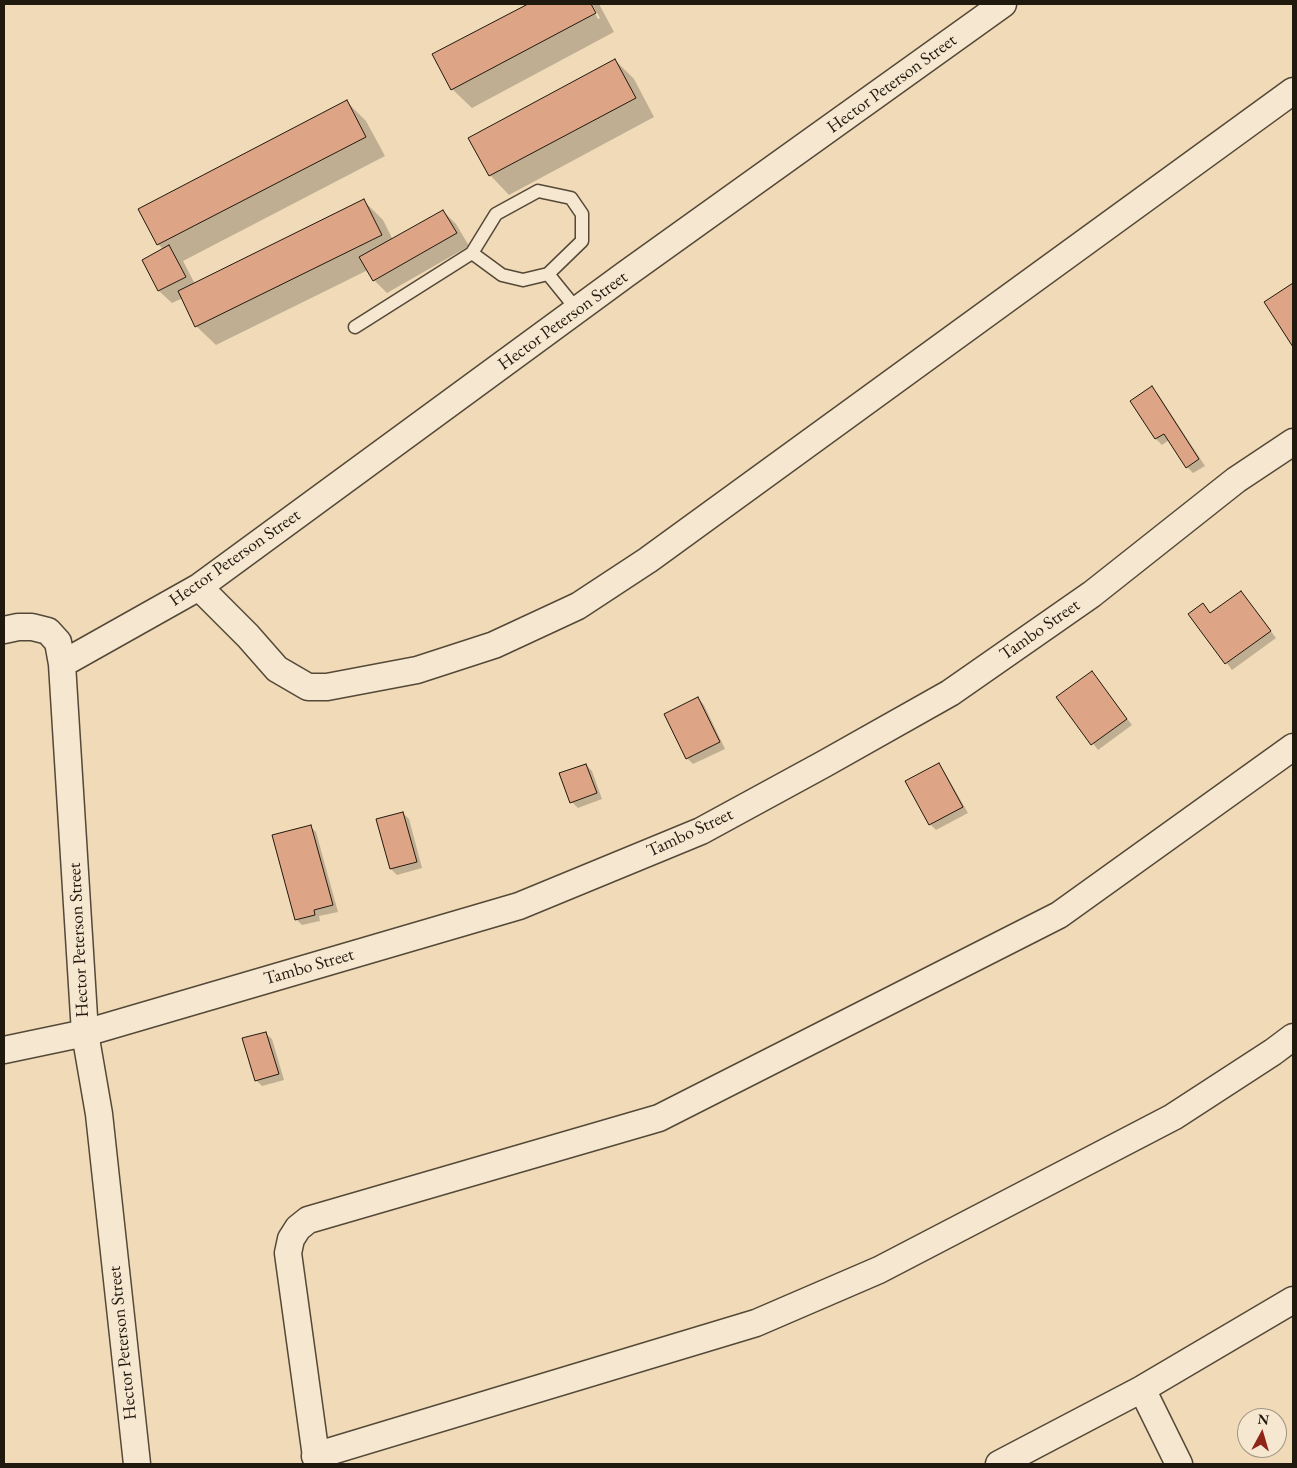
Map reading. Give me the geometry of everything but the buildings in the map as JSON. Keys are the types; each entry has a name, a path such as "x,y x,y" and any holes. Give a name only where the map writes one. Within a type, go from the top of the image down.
{"street":[{"name":"Hector Peterson Street","path":"136,1464 97,1096 85,1032 62,664 199,587 1004,4"},
{"path":"199,587 248,636 277,669 308,687 327,687 417,670 494,645 578,606 648,560 1293,91"},
{"name":"Tambo Street","path":"4,1050 85,1032 519,906 701,831 950,693 1092,594 1236,480 1293,442"},
{"path":"4,630 32,628 48,631 58,642 62,664"},
{"path":"1293,747 1059,915 659,1118 308,1220 298,1228 291,1239 288,1253 316,1460 756,1323 878,1270 1173,1117 1293,1037"},
{"path":"999,1464 1142,1389 1293,1300"},
{"path":"1142,1389 1179,1464"}],"lane":[{"path":"355,327 472,253 496,214 538,191 570,198 582,214 582,242 548,274 523,280 502,275 472,253"},
{"path":"548,274 578,311"}]}
